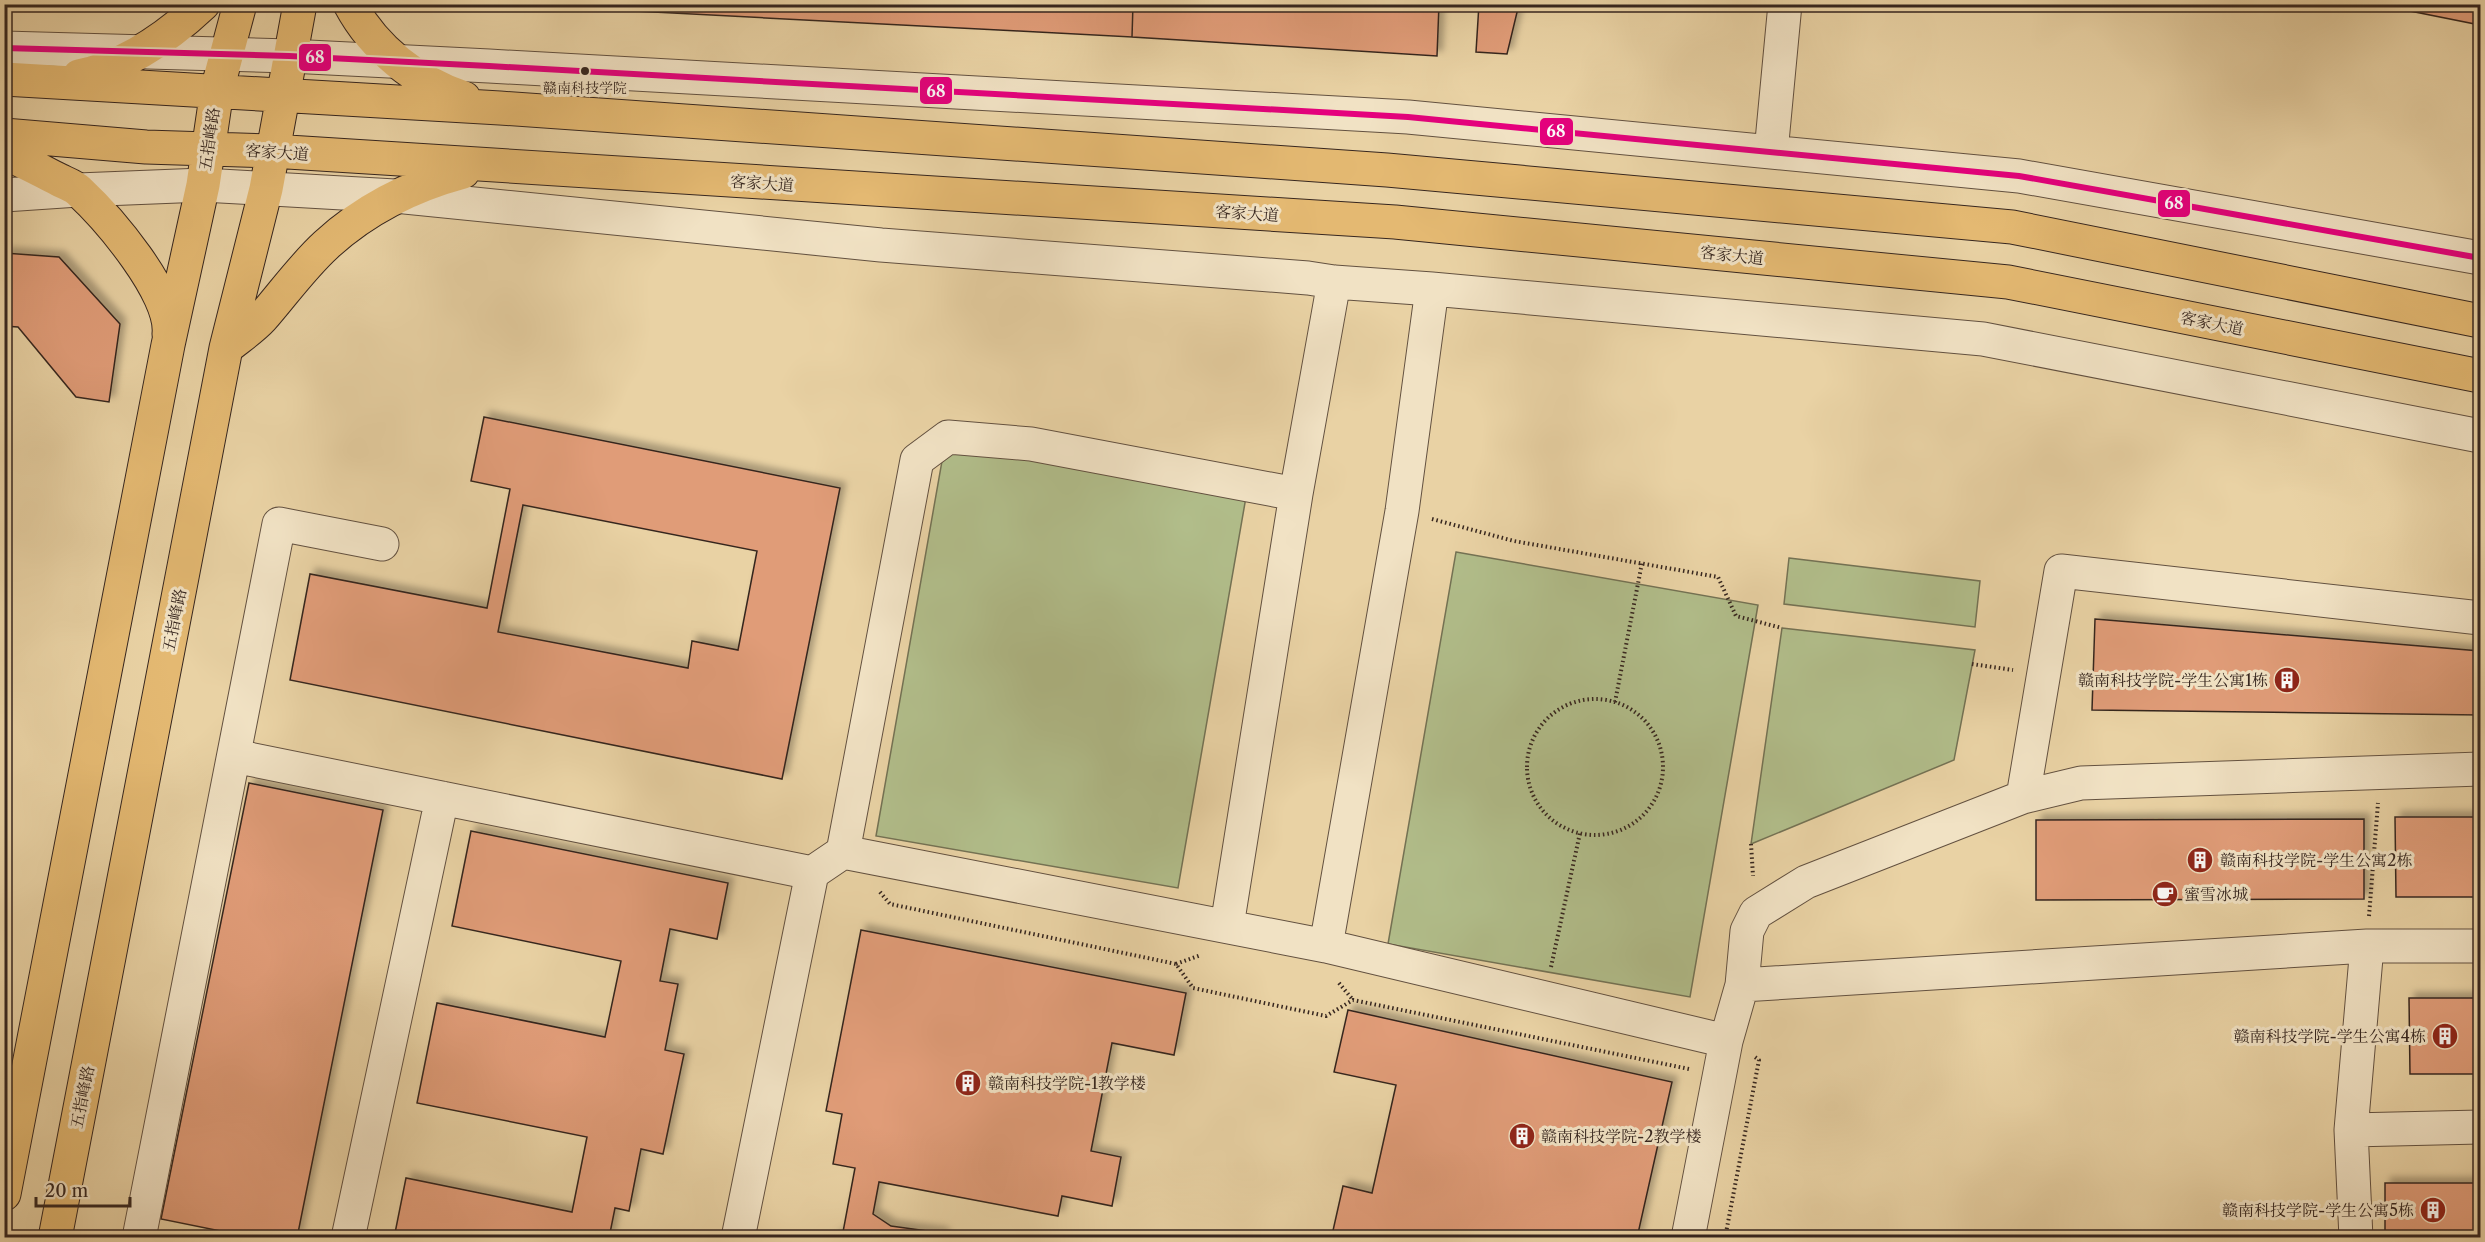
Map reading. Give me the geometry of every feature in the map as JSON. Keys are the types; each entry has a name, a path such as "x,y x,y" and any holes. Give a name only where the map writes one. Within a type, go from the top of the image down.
{"main road":[{"path":"51,81 85,74 118,63 140,52 177,28 203,4"},
{"name":"五指峰路","path":"4,1194 168,345 202,185 217,90 240,4"},
{"name":"五指峰路","path":"55,1238 226,348 266,189 300,4"},
{"path":"350,4 374,40 418,77 444,92 500,108"},
{"path":"4,79 500,108 1387,170 2012,227 2481,321"},
{"name":"客家大道","path":"4,135 146,147 272,151 1395,222 2008,282 2481,376"},
{"path":"4,153 25,161 78,190 115,228 137,257 156,290 170,324 168,345"},
{"path":"226,348 260,320 324,246 357,219 396,196 433,180 496,166"}],"street":[{"path":"1771,152 1785,4"},
{"path":"4,48 225,54 398,62 1408,117 2019,176 2481,258"},
{"path":"4,195 202,185 396,196 881,245 1308,278 1983,339 2481,436"},
{"path":"1227,926 1296,494 1334,282"},
{"path":"1326,946 1402,511 1432,289"},
{"path":"843,852 917,460 948,437 1031,444 1296,494"},
{"path":"139,1238 279,524 382,544"},
{"path":"2024,797 2061,571 2481,618"},
{"path":"234,756 812,873"},
{"path":"1688,1238 1726,1041 1742,985 1748,931 1756,913 1806,882 2024,797 2081,783 2481,769"},
{"path":"348,1238 442,798"},
{"path":"738,1238 812,873 843,852 1326,946 1726,1041"},
{"path":"1742,985 2367,946 2481,946"},
{"path":"2356,1238 2352,1130 2367,946"},
{"path":"2352,1130 2481,1127"}],"path":[{"path":"1402,511 1515,541 1718,577 1736,616 1782,628"},
{"path":"1615,702 1642,563"},
{"path":"1972,664 2044,675"},
{"path":"1596,699 1615,702 1632,710 1647,723 1657,739 1663,761 1662,784 1652,805 1636,822 1616,832 1593,835 1580,833 1570,831 1550,819 1535,801 1527,779 1528,756 1538,730 1558,710 1576,702 1596,699"},
{"path":"2367,946 2380,773"},
{"path":"1544,997 1580,833"},
{"path":"843,852 890,904 1176,964 1193,988 1271,1005 1326,1016 1353,1000 1694,1070 1726,1041"}],"green space":[{"path":"945,444 1246,497 1178,888 876,836"},
{"path":"1456,552 1758,605 1690,997 1388,944"},
{"path":"1789,558 1980,581 1975,627 1784,604"},
{"path":"1782,628 1975,650 1954,760 1751,844"}],"building":[{"path":"499,4 1133,4 1132,37"},
{"path":"1133,4 1439,4 1437,56 1132,37"},
{"path":"1479,4 1519,4 1507,54 1476,52"},
{"path":"2375,4 2480,4 2480,25"},
{"path":"4,253 59,257 120,324 109,402 76,397 18,327 4,326"},
{"path":"484,417 840,488 782,779 290,680 310,574 487,608 510,489 471,481","holes":["523,505 757,551 738,650 692,641 688,668 498,632"]},
{"name":"赣南科技学院-学生公寓1栋","path":"2095,619 2480,651 2480,715 2092,710"},
{"path":"249,783 383,810 297,1238 255,1238 161,1219"},
{"path":"2395,817 2480,817 2480,897 2396,897"},
{"name":"赣南科技学院-学生公寓2栋","path":"2364,819 2364,899 2036,900 2036,820"},
{"path":"471,831 728,883 717,939 670,929 660,981 678,984 665,1050 684,1054 663,1154 641,1149 629,1211 615,1208 609,1238 394,1238 406,1178 572,1212 587,1137 417,1103 437,1003 605,1037 621,961 452,926"},
{"name":"赣南科技学院-1教学楼","path":"861,930 1186,993 1174,1055 1112,1043 1091,1151 1121,1157 1112,1206 1062,1196 1058,1216 879,1182 873,1214 891,1226 942,1233 945,1238 833,1238 843,1232 855,1168 833,1164 842,1114 826,1111"},
{"name":"赣南科技学院-学生公寓4栋","path":"2409,998 2480,998 2480,1074 2410,1074"},
{"name":"赣南科技学院-2教学楼","path":"1348,1010 1672,1082 1637,1238 1343,1238 1332,1235 1343,1186 1372,1193 1396,1085 1334,1072"},
{"name":"赣南科技学院-学生公寓5栋","path":"2385,1183 2480,1183 2480,1238 2385,1238"}],"transit line":[{"name":"68","path":"4,48 289,56 1408,117 2019,176 2480,258"}],"place":[{"name":"赣南科技学院","path":"585,71"},
{"name":"赣南科技学院-学生公寓1栋","path":"2287,680"},
{"name":"赣南科技学院-学生公寓2栋","path":"2200,860"},
{"name":"蜜雪冰城","path":"2165,894"},
{"name":"赣南科技学院-学生公寓4栋","path":"2445,1036"},
{"name":"赣南科技学院-1教学楼","path":"968,1083"},
{"name":"赣南科技学院-2教学楼","path":"1522,1136"},
{"name":"赣南科技学院-学生公寓5栋","path":"2433,1210"}]}
